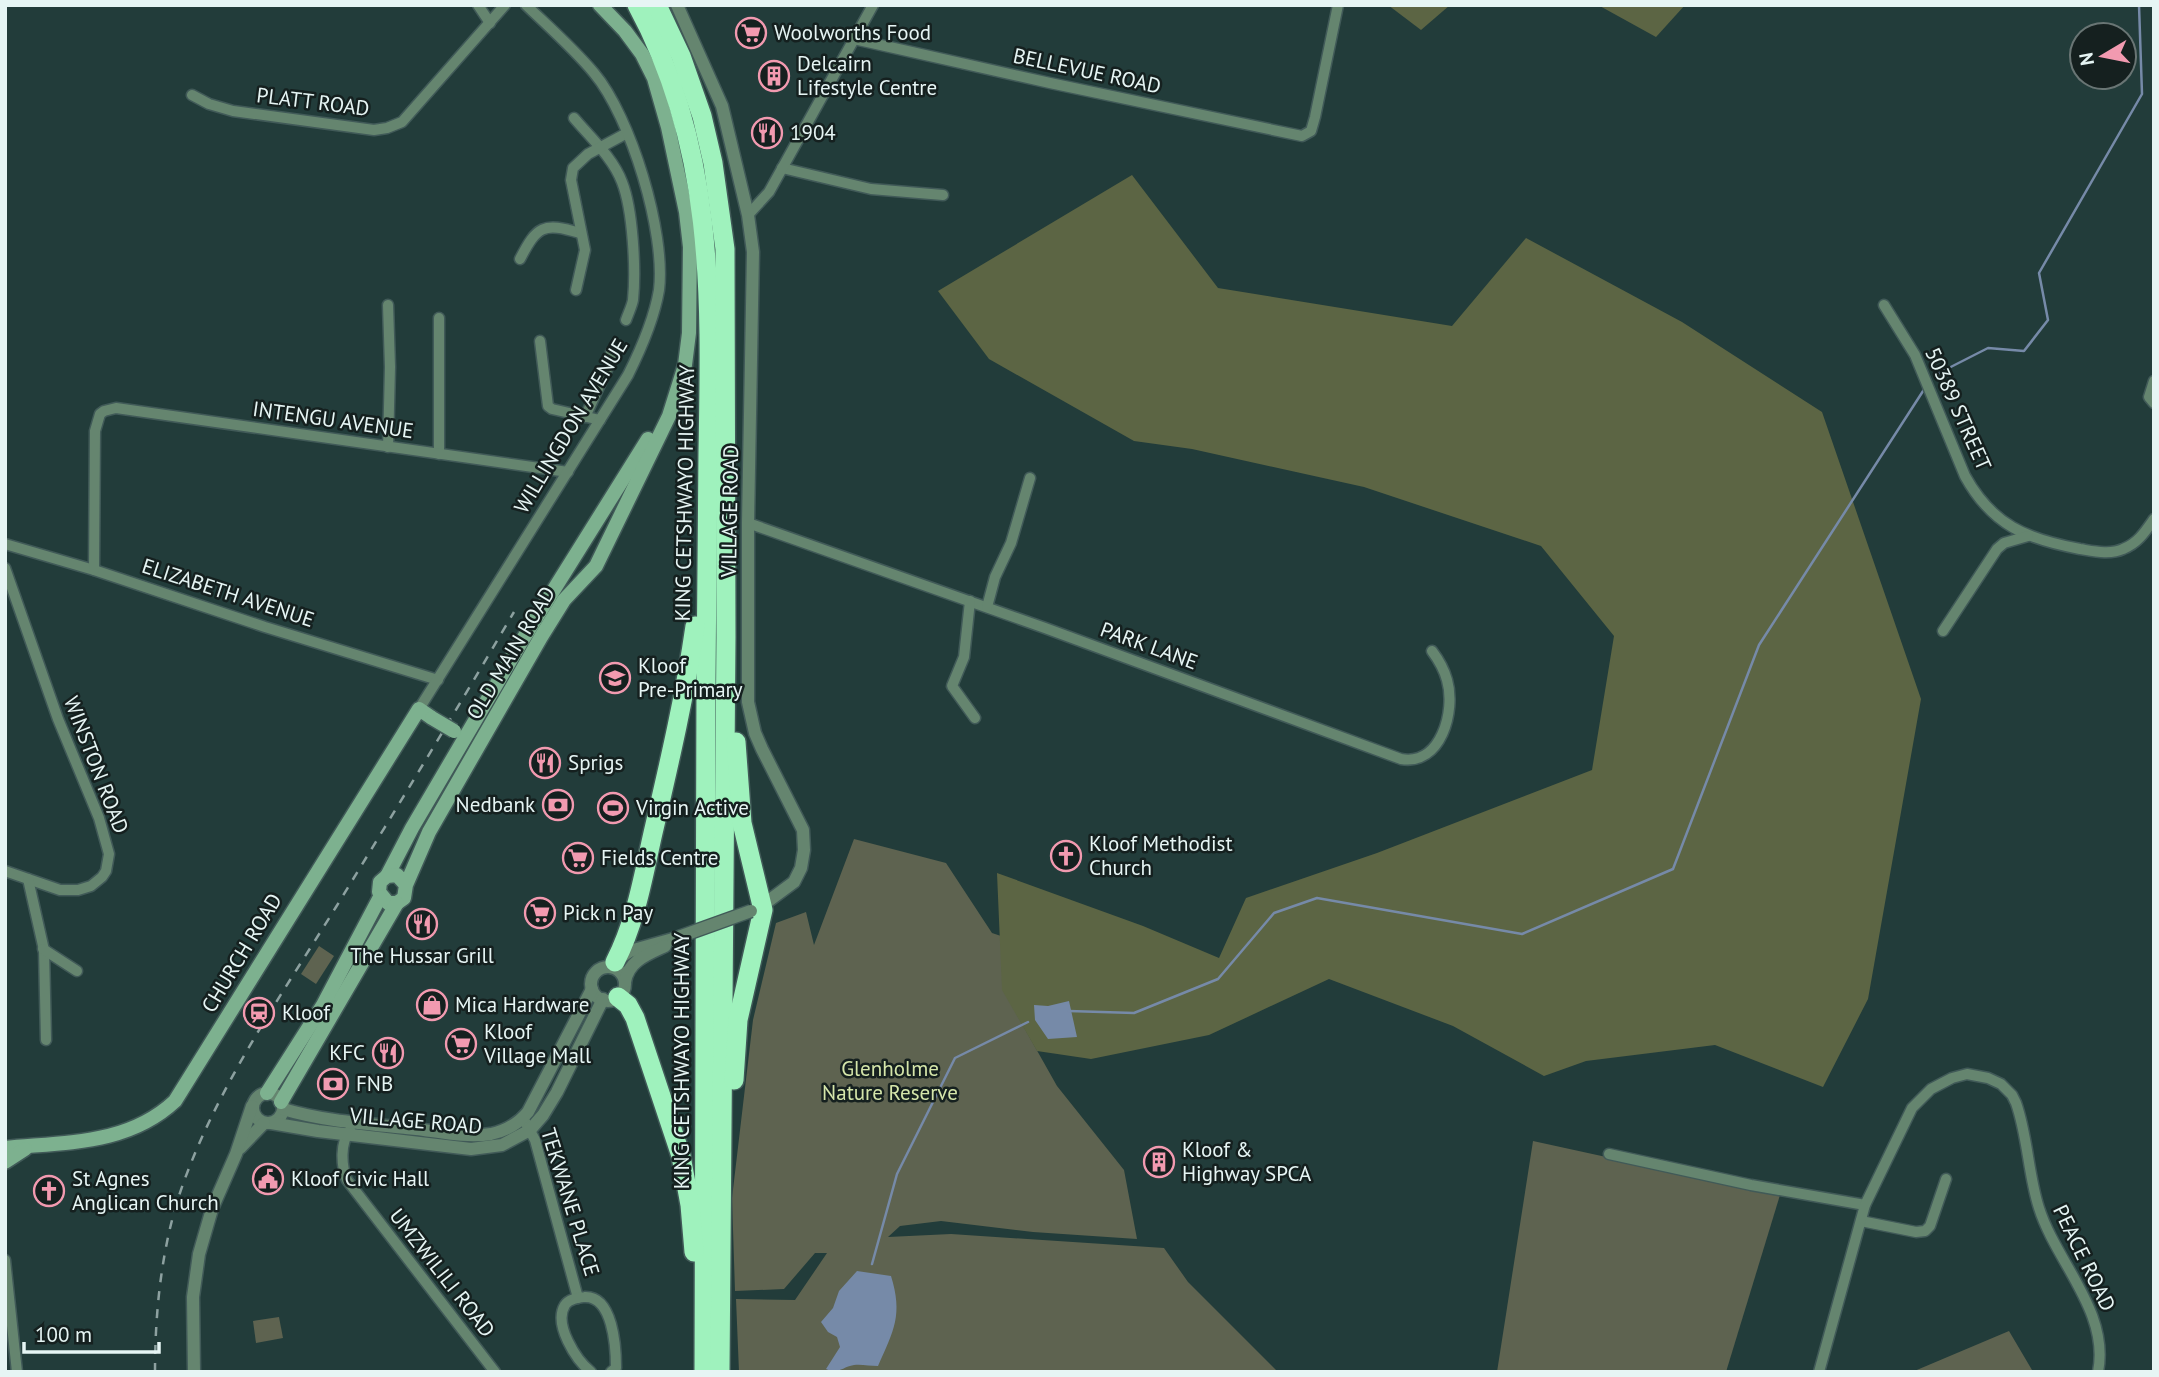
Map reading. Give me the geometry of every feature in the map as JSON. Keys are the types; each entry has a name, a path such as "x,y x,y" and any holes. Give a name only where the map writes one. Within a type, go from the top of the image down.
{"highway":[{"name":"KING CETSHWAYO HIGHWAY","path":"637,5 662,57 680,107 694,169 706,245 710,359 706,569 704,1372"},
{"name":"KING CETSHWAYO HIGHWAY","path":"657,5 681,56 702,116 721,207 725,249 726,638 720,1372"},
{"path":"613,964 632,925 691,661 706,569"},
{"path":"721,1207 730,1147 738,1020 747,974 763,917 762,887 754,877 742,823 733,685 726,638"},
{"path":"615,993 631,1009 638,1025 681,1156 690,1205 704,1372"}],"main road":[{"name":"OLD MAIN ROAD","path":"387,876 411,828 523,639 670,406 685,365 689,333 690,247 686,212 668,127 654,78 634,41 600,5"},
{"name":"OLD MAIN ROAD","path":"406,885 429,832 541,637 564,600 591,573 616,531 669,416 670,406"},
{"path":"591,530 604,527 616,531"},
{"path":"576,552 591,548 598,560"},
{"path":"415,716 432,718 454,731 473,725"},
{"name":"CHURCH ROAD","path":"5,1148 114,1136 139,1127 175,1101 415,716"},
{"path":"454,731 458,752"},
{"path":"282,1105 397,903 406,894 406,885 397,875 387,876 378,887 380,897 387,903 397,903"},
{"path":"267,1093 323,1005 380,897"},
{"path":"5,1162 32,1145"}],"street":[{"path":"478,5 489,23"},
{"name":"PLATT ROAD","path":"192,95 209,104 233,111 374,130 387,128 402,122 505,5"},
{"name":"WILLINGDON AVENUE","path":"415,716 636,359 658,292 659,265 654,226 645,187 619,114 595,75 526,5"},
{"name":"VILLAGE ROAD","path":"613,964 630,951 673,939 763,905 789,887 798,875 803,861 803,830 762,749 751,718 747,687 754,259 748,215 722,106 677,5"},
{"path":"748,215 769,192 873,5"},
{"name":"BELLEVUE ROAD","path":"854,39 1303,136 1311,131 1338,5"},
{"path":"574,118 600,148 623,183 631,222 633,302 626,320"},
{"path":"576,290 584,250 571,180 573,168 588,154 627,133"},
{"path":"782,168 871,189 943,195"},
{"path":"520,259 533,235 539,230 562,228 580,233"},
{"path":"388,305 388,447"},
{"name":"50389 STREET","path":"1884,305 1915,355 1965,476 1987,509 2028,536 2093,551 2116,552 2142,537 2154,519"},
{"path":"439,318 439,454"},
{"path":"540,341 548,406 600,420"},
{"path":"585,417 610,363 611,352"},
{"path":"2154,381 2149,397 2154,403"},
{"name":"INTENGU AVENUE","path":"94,570 97,420 104,411 116,408 568,472"},
{"path":"987,607 995,577 1011,543 1030,478"},
{"name":"PARK LANE","path":"748,523 1410,761 1419,760 1429,752 1439,740 1447,722 1450,707 1447,680 1432,651"},
{"path":"1943,631 2001,545 2028,536"},
{"name":"ELIZABETH AVENUE","path":"5,544 438,680"},
{"name":"WINSTON ROAD","path":"5,568 58,719 99,818 109,855 106,871 97,882 85,889 66,891 5,871"},
{"path":"970,601 964,657 952,686 975,718"},
{"path":"28,878 43,949 47,1040"},
{"name":"VILLAGE ROAD","path":"268,1123 346,1135 485,1149 512,1141 530,1130 543,1115 627,971 673,939"},
{"path":"43,949 77,971"},
{"path":"523,1118 536,1099 592,989 592,978 597,971 613,964 619,971 615,993 592,989"},
{"name":"PEACE ROAD","path":"1819,1372 1865,1205 1912,1108 1931,1089 1952,1078 1968,1074 2001,1084 2012,1095 2020,1114 2042,1216 2097,1328 2101,1352 2098,1372"},
{"path":"194,1372 192,1307 199,1254 212,1209 256,1098 267,1093 275,1095 282,1105 281,1116 268,1123 236,1154"},
{"name":"VILLAGE ROAD","path":"282,1105 318,1118 482,1135 499,1132 523,1118"},
{"path":"253,1106 254,1115 268,1123"},
{"name":"TEKWANE PLACE","path":"523,1118 541,1161 578,1298"},
{"path":"346,1135 356,1122"},
{"name":"UMZWILILI ROAD","path":"346,1135 342,1166 346,1180 495,1372"},
{"path":"1609,1154 1751,1185 1865,1205"},
{"path":"1861,1221 1916,1232 1925,1231 1930,1226 1946,1179"},
{"path":"5,1260 17,1372"},
{"name":"TEKWANE PLACE","path":"591,1372 580,1364 569,1345 562,1318 564,1307 578,1298 595,1297 605,1309 611,1325 616,1357 616,1368 611,1372"}],"green space":[{"path":"1388,5 1450,5 1421,30"},
{"path":"1598,5 1685,5 1656,37"},
{"path":"1132,175 1218,288 1452,326 1526,238 1682,322 1822,412 1921,699 1868,999 1823,1087 1715,1045 1586,1061 1544,1076 1453,1026 1329,979 1209,1035 1091,1059 1037,1051 1002,990 997,873 1143,926 1219,958 1246,898 1377,853 1592,770 1614,636 1541,546 1364,487 1192,449 1134,441 989,359 938,291"},
{"name":"Glenholme Nature Reserve","path":"854,839 946,863 992,933 1016,941 1017,1015 1057,1086 1124,1170 1137,1239 1033,1232 941,1221 900,1226 888,1237 951,1234 1164,1248 1188,1282 1278,1372 739,1372 736,1299 795,1300 827,1253 815,1253 784,1289 735,1291 732,1198 753,1020 776,923 806,912 814,945"},
{"path":"319,946 334,956 316,984 301,974"},
{"path":"1533,1141 1780,1195 1726,1372 1497,1372"},
{"path":"279,1317 283,1338 256,1343 253,1321"},
{"path":"2009,1331 2032,1370 2037,1372 1912,1372"}],"water":[{"path":"1069,1001 1077,1037 1048,1039 1035,1020 1034,1005 1048,1006"},
{"path":"857,1271 891,1276 896,1301 895,1322 878,1366 854,1365 830,1371 826,1369 840,1347 837,1337 828,1332 821,1322 833,1308 839,1291"}],"waterway":[{"path":"1935,375 1988,348 2024,351 2048,320 2039,273 2142,94 2139,5"},
{"path":"1069,1011 1134,1013 1218,979 1274,913 1317,898 1522,934 1673,869 1759,645 1925,388"},
{"path":"872,1264 897,1174 955,1058 1028,1022"}],"railway":[{"path":"155,1372 158,1300 170,1229 183,1184 214,1111 252,1041 514,612"}],"place":[{"name":"Woolworths Food","path":"751,33"},
{"name":"Delcairn Lifestyle Centre","path":"774,76"},
{"name":"1904","path":"767,133"},
{"name":"Kloof Pre-Primary","path":"615,678"},
{"name":"Sprigs","path":"545,763"},
{"name":"Nedbank","path":"558,805"},
{"name":"Virgin Active","path":"613,808"},
{"name":"Kloof Methodist Church","path":"1066,856"},
{"name":"Fields Centre","path":"578,858"},
{"name":"Pick n Pay","path":"540,913"},
{"name":"The Hussar Grill","path":"422,924"},
{"name":"Mica Hardware","path":"432,1005"},
{"name":"Kloof","path":"259,1013"},
{"name":"Kloof Village Mall","path":"461,1044"},
{"name":"KFC","path":"388,1053"},
{"name":"FNB","path":"333,1084"},
{"name":"Kloof & Highway SPCA","path":"1159,1162"},
{"name":"Kloof Civic Hall","path":"268,1179"},
{"name":"St Agnes Anglican Church","path":"49,1191"}]}
